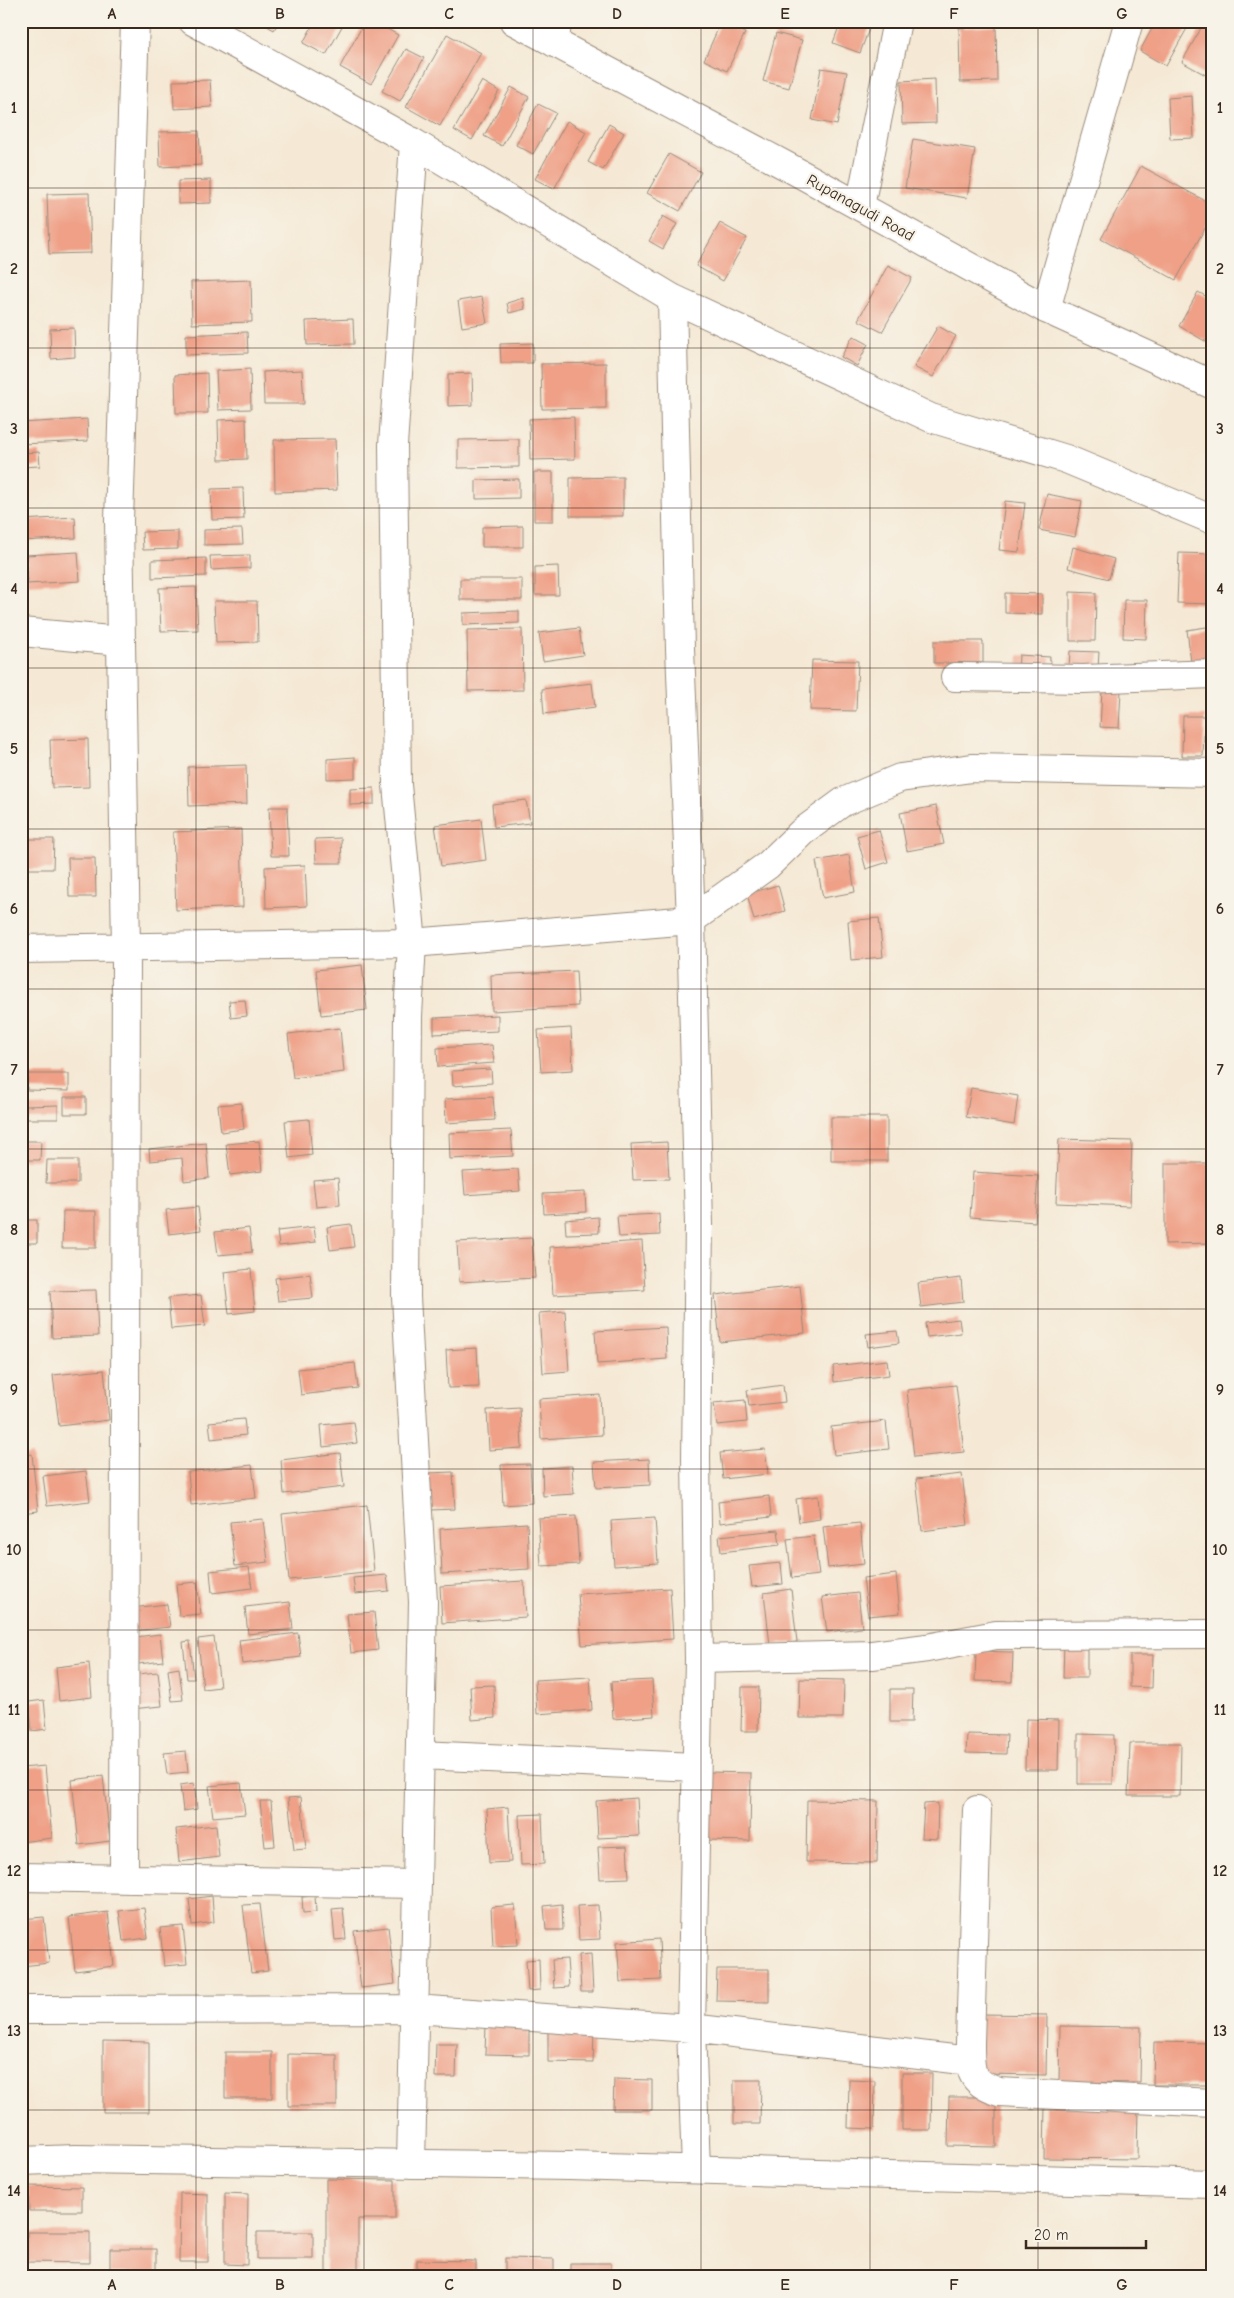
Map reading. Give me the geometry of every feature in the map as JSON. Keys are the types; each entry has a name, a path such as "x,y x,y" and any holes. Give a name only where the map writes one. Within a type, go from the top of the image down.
{"street":[{"path":"124,1878 126,948 119,521 135,21"},
{"path":"192,21 414,143 672,298 931,418 1066,460 1213,520"},
{"name":"Rupanagudi Road","path":"514,21 556,32 860,206 1046,308 1213,385"},
{"path":"860,206 898,21"},
{"path":"1046,308 1129,21"},
{"path":"411,2164 423,1602 406,1297 408,1016 412,943 397,785 393,445 414,143"},
{"path":"672,298 680,649 691,920 699,1224 696,1458 699,1659 692,2028 696,2169"},
{"path":"21,632 121,641"},
{"path":"955,677 1083,679 1213,674"},
{"path":"21,949 412,943 691,920 768,865 802,832 843,802 900,778 972,768 1213,773"},
{"path":"699,1659 872,1656 996,1635 1213,1634"},
{"path":"420,1755 696,1767"},
{"path":"977,1810 970,2062 973,2077 983,2087 999,2092 1213,2104"},
{"path":"21,1877 417,1884"},
{"path":"21,2010 414,2009 692,2028 970,2062"},
{"path":"21,2161 75,2159 696,2169 1213,2184"}],"building":[{"path":"259,21 279,21 274,30"},
{"path":"315,21 345,21 326,55 303,43"},
{"path":"365,21 373,21 398,35 371,84 340,67"},
{"path":"805,21 828,21 825,29"},
{"path":"841,21 872,21 860,53 833,43"},
{"path":"1156,21 1186,21 1190,23 1166,66 1140,51"},
{"path":"1205,21 1213,24 1213,79 1182,62"},
{"path":"721,22 745,33 727,71 704,60"},
{"path":"996,26 997,81 960,82 959,28"},
{"path":"776,33 802,40 789,88 763,81"},
{"path":"447,34 481,53 440,126 406,107"},
{"path":"406,49 424,58 400,101 382,91"},
{"path":"821,68 847,72 837,125 812,120"},
{"path":"935,79 936,123 902,124 901,81"},
{"path":"210,80 212,107 174,109 173,81"},
{"path":"482,81 499,91 472,140 454,130"},
{"path":"511,87 529,97 502,146 484,136"},
{"path":"1192,96 1194,138 1170,139 1168,98"},
{"path":"538,104 556,113 533,154 516,145"},
{"path":"567,121 586,132 554,189 535,179"},
{"path":"609,124 624,133 603,170 588,162"},
{"path":"199,131 201,165 160,167 159,132"},
{"path":"913,139 975,149 967,198 905,188"},
{"path":"669,154 701,172 680,211 647,193"},
{"path":"1141,166 1213,205 1213,214 1176,280 1101,239"},
{"path":"211,180 211,203 178,204 178,181"},
{"path":"89,193 91,253 49,254 47,194"},
{"path":"663,216 677,224 663,249 649,241"},
{"path":"720,223 747,238 723,281 696,266"},
{"path":"888,265 912,278 882,332 858,320"},
{"path":"251,280 252,322 192,324 191,282"},
{"path":"1198,292 1213,300 1213,339 1210,344 1179,326"},
{"path":"482,297 487,323 462,327 458,301"},
{"path":"523,298 525,309 509,313 507,303"},
{"path":"353,319 354,344 307,345 306,321"},
{"path":"938,326 956,336 933,377 914,367"},
{"path":"74,328 75,357 51,359 50,329"},
{"path":"247,332 248,353 186,355 186,335"},
{"path":"853,336 868,344 857,366 841,357"},
{"path":"533,343 533,363 501,363 500,344"},
{"path":"606,363 606,408 542,409 541,364"},
{"path":"250,369 251,409 218,410 216,371"},
{"path":"302,370 304,404 264,404 263,372"},
{"path":"207,373 208,413 176,413 175,375"},
{"path":"472,373 473,405 448,406 448,374"},
{"path":"574,417 575,459 530,460 529,419"},
{"path":"87,419 88,441 21,444 21,423"},
{"path":"246,419 247,459 219,460 218,420"},
{"path":"335,439 337,490 275,492 274,440"},
{"path":"519,439 519,467 458,468 458,440"},
{"path":"39,452 40,466 21,467 21,453"},
{"path":"534,472 553,472 553,521 534,521"},
{"path":"623,477 623,516 570,516 570,478"},
{"path":"519,479 519,498 476,499 476,480"},
{"path":"243,488 244,519 212,520 211,489"},
{"path":"1047,494 1082,501 1075,537 1039,530"},
{"path":"1005,501 1025,503 1019,552 999,550"},
{"path":"75,517 76,538 21,541 21,520"},
{"path":"523,526 523,547 482,547 482,527"},
{"path":"242,529 243,544 204,545 204,530"},
{"path":"178,531 178,549 143,550 142,532"},
{"path":"1073,547 1114,559 1109,579 1068,568"},
{"path":"78,552 80,581 27,584 26,555"},
{"path":"1179,553 1213,554 1213,604 1177,603"},
{"path":"250,555 250,568 211,570 210,556"},
{"path":"206,558 206,576 152,578 152,560"},
{"path":"558,566 559,595 535,595 535,567"},
{"path":"460,579 522,579 522,600 460,600"},
{"path":"196,587 198,630 161,631 159,588"},
{"path":"1070,592 1096,593 1095,641 1070,641"},
{"path":"1005,593 1042,594 1042,614 1005,613"},
{"path":"1124,600 1147,600 1146,639 1123,638"},
{"path":"214,601 257,601 258,642 216,643"},
{"path":"519,611 519,623 463,625 463,613"},
{"path":"1213,626 1213,659 1191,662 1187,630"},
{"path":"579,628 583,655 543,661 539,633"},
{"path":"522,629 523,690 468,691 467,630"},
{"path":"934,641 983,641 983,663 934,663"},
{"path":"1070,651 1099,652 1098,669 1069,668"},
{"path":"1019,655 1050,657 1049,676 1018,674"},
{"path":"812,660 858,661 856,711 810,710"},
{"path":"592,683 595,707 544,714 542,689"},
{"path":"1102,690 1121,691 1119,728 1100,727"},
{"path":"1183,716 1205,716 1203,756 1182,756"},
{"path":"88,739 89,787 52,788 50,740"},
{"path":"355,757 355,778 327,779 327,759"},
{"path":"246,765 247,804 189,806 188,767"},
{"path":"374,788 374,804 350,805 350,789"},
{"path":"526,800 530,823 494,827 492,804"},
{"path":"936,806 944,844 907,851 900,813"},
{"path":"269,807 287,807 289,856 271,856"},
{"path":"481,819 486,860 441,866 435,825"},
{"path":"241,829 243,907 176,910 173,832"},
{"path":"879,830 888,862 866,869 857,836"},
{"path":"341,838 342,863 316,863 315,839"},
{"path":"21,839 54,839 53,869 21,869"},
{"path":"849,855 855,892 823,898 816,861"},
{"path":"68,858 95,858 96,897 69,897"},
{"path":"305,865 307,906 266,908 265,867"},
{"path":"778,885 785,911 754,920 747,894"},
{"path":"879,918 883,957 851,960 848,921"},
{"path":"362,965 367,1010 321,1015 316,970"},
{"path":"576,971 578,1006 492,1011 491,975"},
{"path":"245,1000 247,1016 231,1018 229,1001"},
{"path":"498,1015 498,1031 434,1034 434,1018"},
{"path":"340,1028 344,1072 293,1078 288,1034"},
{"path":"571,1028 573,1070 541,1072 538,1030"},
{"path":"492,1045 494,1063 438,1067 437,1048"},
{"path":"491,1069 492,1083 453,1086 452,1071"},
{"path":"28,1074 69,1074 69,1091 27,1090"},
{"path":"971,1088 1018,1096 1014,1125 966,1117"},
{"path":"64,1097 86,1097 86,1114 64,1114"},
{"path":"493,1097 495,1120 446,1123 445,1099"},
{"path":"241,1103 244,1129 221,1132 218,1105"},
{"path":"58,1105 58,1119 26,1119 26,1106"},
{"path":"831,1117 887,1117 887,1161 831,1161"},
{"path":"309,1119 312,1155 289,1158 285,1121"},
{"path":"511,1130 513,1156 450,1159 449,1133"},
{"path":"1059,1139 1132,1141 1130,1206 1056,1203"},
{"path":"21,1141 41,1141 40,1160 21,1160"},
{"path":"259,1141 262,1171 230,1175 226,1144"},
{"path":"667,1142 669,1179 633,1180 631,1144"},
{"path":"206,1143 209,1178 184,1181 182,1158 150,1161 149,1149"},
{"path":"47,1160 78,1160 78,1183 46,1183"},
{"path":"1165,1163 1213,1163 1213,1243 1165,1244"},
{"path":"518,1169 520,1191 465,1195 463,1172"},
{"path":"973,1172 1038,1176 1035,1222 970,1217"},
{"path":"338,1178 340,1205 316,1207 313,1180"},
{"path":"585,1192 586,1212 544,1214 543,1194"},
{"path":"198,1207 201,1230 169,1234 166,1210"},
{"path":"63,1211 96,1211 96,1248 62,1248"},
{"path":"659,1214 660,1235 619,1237 617,1216"},
{"path":"598,1217 599,1233 566,1234 565,1220"},
{"path":"21,1220 37,1220 37,1243 21,1243"},
{"path":"351,1224 354,1247 330,1250 327,1227"},
{"path":"314,1227 316,1242 279,1246 277,1231"},
{"path":"249,1228 252,1252 218,1255 215,1232"},
{"path":"532,1238 535,1278 459,1282 457,1242"},
{"path":"642,1241 645,1290 553,1295 550,1247"},
{"path":"251,1269 255,1311 229,1314 224,1272"},
{"path":"310,1274 313,1298 278,1301 275,1278"},
{"path":"961,1278 963,1302 921,1307 918,1283"},
{"path":"800,1286 805,1333 720,1342 715,1295"},
{"path":"96,1290 98,1336 52,1338 50,1291"},
{"path":"201,1295 205,1326 171,1329 168,1298"},
{"path":"565,1311 569,1371 543,1373 539,1313"},
{"path":"959,1319 961,1333 927,1337 925,1323"},
{"path":"666,1327 667,1359 597,1364 595,1331"},
{"path":"897,1331 899,1343 868,1347 866,1334"},
{"path":"477,1348 479,1387 448,1388 446,1350"},
{"path":"887,1360 889,1375 834,1382 833,1366"},
{"path":"355,1363 358,1388 301,1395 298,1369"},
{"path":"104,1370 109,1420 59,1426 53,1375"},
{"path":"783,1385 785,1402 749,1406 747,1390"},
{"path":"956,1385 964,1452 914,1457 907,1390"},
{"path":"600,1395 602,1435 541,1439 539,1399"},
{"path":"745,1400 747,1422 717,1425 714,1403"},
{"path":"520,1408 522,1448 489,1450 487,1410"},
{"path":"21,1415 24,1433 21,1433"},
{"path":"244,1419 246,1435 211,1439 209,1422"},
{"path":"886,1421 889,1449 834,1455 831,1427"},
{"path":"354,1422 357,1443 323,1447 321,1425"},
{"path":"765,1449 768,1474 723,1479 720,1453"},
{"path":"340,1453 344,1487 284,1494 281,1460"},
{"path":"32,1454 38,1511 21,1513 21,1456"},
{"path":"649,1459 650,1485 596,1488 594,1462"},
{"path":"530,1464 532,1503 503,1505 501,1465"},
{"path":"252,1465 256,1498 191,1505 188,1472"},
{"path":"572,1466 574,1494 543,1496 542,1468"},
{"path":"86,1471 90,1501 47,1506 43,1476"},
{"path":"453,1472 455,1509 430,1510 428,1473"},
{"path":"962,1474 968,1525 922,1531 916,1479"},
{"path":"769,1496 771,1517 720,1523 718,1502"},
{"path":"818,1496 820,1519 799,1522 796,1499"},
{"path":"367,1505 374,1571 289,1580 282,1514"},
{"path":"576,1516 579,1564 541,1566 538,1518"},
{"path":"655,1518 658,1563 614,1566 611,1521"},
{"path":"263,1519 268,1562 235,1566 230,1522"},
{"path":"527,1523 529,1569 442,1574 440,1529"},
{"path":"860,1523 864,1564 828,1568 823,1527"},
{"path":"778,1530 780,1545 721,1552 719,1536"},
{"path":"814,1536 819,1575 792,1578 787,1539"},
{"path":"781,1563 783,1584 752,1587 749,1566"},
{"path":"249,1567 252,1588 212,1593 210,1571"},
{"path":"896,1574 900,1613 868,1616 863,1578"},
{"path":"387,1575 389,1591 355,1594 353,1578"},
{"path":"524,1581 526,1617 442,1623 440,1586"},
{"path":"197,1582 201,1614 179,1616 176,1584"},
{"path":"670,1588 673,1639 582,1645 578,1594"},
{"path":"791,1589 797,1642 770,1645 764,1593"},
{"path":"858,1593 862,1628 827,1632 822,1597"},
{"path":"290,1602 293,1629 248,1634 245,1607"},
{"path":"167,1604 170,1627 133,1631 131,1608"},
{"path":"374,1612 378,1650 351,1653 347,1614"},
{"path":"298,1633 301,1657 242,1664 239,1640"},
{"path":"160,1634 163,1661 130,1665 127,1638"},
{"path":"214,1637 220,1687 203,1689 198,1639"},
{"path":"190,1641 194,1679 187,1679 183,1642"},
{"path":"1064,1643 1087,1644 1087,1678 1063,1678"},
{"path":"976,1651 1013,1652 1012,1682 975,1681"},
{"path":"1130,1655 1153,1655 1152,1688 1130,1687"},
{"path":"89,1663 92,1697 59,1701 56,1667"},
{"path":"179,1668 183,1700 172,1701 168,1670"},
{"path":"158,1672 162,1706 131,1709 127,1675"},
{"path":"590,1677 592,1710 537,1714 535,1680"},
{"path":"800,1679 844,1680 843,1718 799,1718"},
{"path":"652,1680 654,1716 613,1719 611,1682"},
{"path":"494,1685 495,1718 472,1720 470,1686"},
{"path":"742,1687 759,1687 758,1731 741,1731"},
{"path":"890,1689 913,1689 912,1722 890,1722"},
{"path":"44,1700 47,1729 32,1731 29,1702"},
{"path":"1026,1719 1059,1720 1058,1770 1025,1770"},
{"path":"967,1734 1007,1735 1006,1754 966,1753"},
{"path":"1078,1734 1114,1735 1113,1784 1078,1784"},
{"path":"1130,1743 1181,1743 1180,1796 1128,1796"},
{"path":"186,1751 188,1772 167,1774 164,1753"},
{"path":"45,1766 52,1838 21,1842 21,1768"},
{"path":"708,1772 751,1773 750,1841 707,1840"},
{"path":"103,1776 110,1841 79,1845 72,1780"},
{"path":"194,1783 197,1809 183,1811 180,1785"},
{"path":"241,1783 245,1814 213,1817 209,1786"},
{"path":"301,1797 306,1849 294,1850 288,1798"},
{"path":"637,1798 639,1836 598,1838 596,1801"},
{"path":"807,1800 878,1801 877,1863 806,1862"},
{"path":"260,1801 271,1801 275,1846 265,1847"},
{"path":"938,1803 937,1839 922,1838 924,1804"},
{"path":"508,1807 511,1862 489,1863 487,1809"},
{"path":"542,1814 544,1864 521,1865 519,1815"},
{"path":"216,1825 219,1857 179,1862 176,1829"},
{"path":"627,1846 629,1878 600,1879 598,1847"},
{"path":"212,1896 214,1922 192,1925 189,1899"},
{"path":"315,1896 316,1912 303,1913 302,1897"},
{"path":"260,1904 268,1971 251,1973 243,1905"},
{"path":"562,1904 563,1930 546,1930 544,1906"},
{"path":"515,1905 518,1945 493,1946 491,1907"},
{"path":"598,1905 600,1939 579,1940 577,1906"},
{"path":"144,1908 148,1938 123,1941 119,1911"},
{"path":"343,1908 346,1939 335,1940 332,1909"},
{"path":"108,1912 114,1966 75,1971 69,1917"},
{"path":"44,1917 49,1963 22,1966 21,1919"},
{"path":"183,1926 187,1964 164,1966 160,1928"},
{"path":"388,1927 395,1984 361,1988 354,1931"},
{"path":"659,1939 661,1980 620,1982 617,1942"},
{"path":"591,1954 593,1992 581,1992 579,1955"},
{"path":"539,1959 540,1990 528,1991 526,1960"},
{"path":"567,1959 569,1987 554,1988 552,1960"},
{"path":"717,1969 769,1969 769,2002 716,2001"},
{"path":"981,2014 1047,2015 1046,2075 980,2074"},
{"path":"486,2026 529,2026 529,2055 485,2054"},
{"path":"1060,2026 1141,2027 1140,2083 1059,2082"},
{"path":"548,2030 594,2030 593,2063 548,2062"},
{"path":"103,2041 149,2042 149,2112 103,2112"},
{"path":"1154,2042 1213,2043 1213,2085 1153,2085"},
{"path":"436,2044 457,2044 456,2077 435,2077"},
{"path":"225,2052 272,2052 272,2098 225,2098"},
{"path":"288,2054 337,2055 337,2106 288,2106"},
{"path":"902,2073 932,2073 931,2130 902,2130"},
{"path":"614,2079 652,2080 652,2110 613,2110"},
{"path":"734,2080 761,2080 760,2124 734,2124"},
{"path":"849,2080 875,2081 874,2129 848,2128"},
{"path":"949,2097 996,2097 996,2147 948,2146"},
{"path":"1045,2105 1138,2106 1137,2159 1044,2158"},
{"path":"326,2179 395,2180 395,2219 358,2219 358,2273 326,2272"},
{"path":"28,2186 82,2187 82,2211 29,2211"},
{"path":"180,2193 208,2194 208,2262 179,2262"},
{"path":"225,2193 248,2194 247,2265 225,2264"},
{"path":"27,2232 90,2232 90,2263 27,2262"},
{"path":"257,2232 313,2232 313,2259 257,2259"},
{"path":"110,2249 156,2249 156,2273 110,2273"},
{"path":"505,2258 554,2259 554,2277 505,2277"},
{"path":"417,2260 476,2261 476,2277 417,2277"},
{"path":"570,2263 611,2263 611,2277 570,2277"}]}
